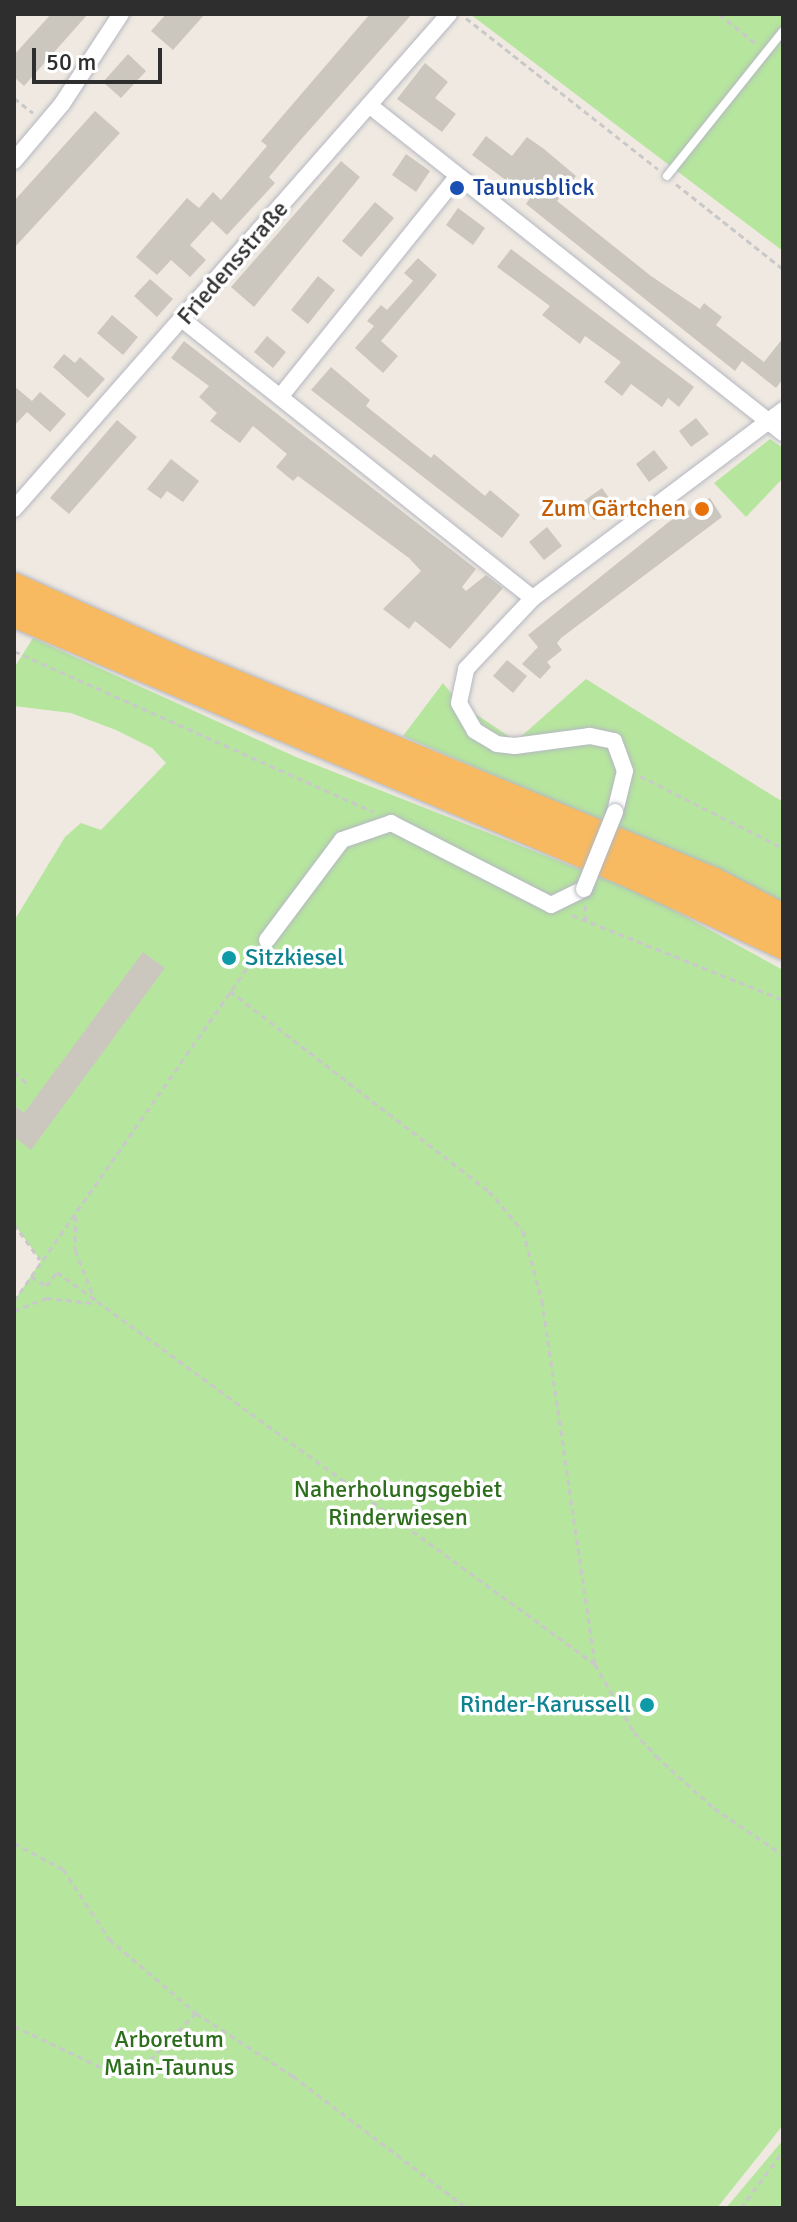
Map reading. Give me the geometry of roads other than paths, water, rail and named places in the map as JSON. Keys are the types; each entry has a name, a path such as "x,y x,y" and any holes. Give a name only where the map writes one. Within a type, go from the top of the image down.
{"highway":[{"path":"14,587 191,666 712,881 783,918"},
{"path":"14,613 633,875 783,945"}],"street":[{"path":"14,161 46,124 121,14"},
{"name":"Friedensstraße","path":"14,509 449,14"},
{"path":"369,105 783,433"},
{"path":"280,397 457,177"},
{"path":"183,320 533,598"},
{"path":"267,940 337,845 356,833 391,823 551,905 584,889 615,812 625,771 621,750 602,735 515,746 475,731 459,703 466,669 533,598 783,410"}],"lane":[{"path":"667,176 783,31"}],"place":[{"name":"Taunusblick","path":"457,188"},
{"name":"Zum Gärtchen","path":"702,509"},
{"name":"Sitzkiesel","path":"229,958"},
{"name":"Rinder-Karussell","path":"647,1705"}],"park label":[{"name":"Naherholungsgebiet Rinderwiesen","path":"398,1504"},
{"name":"Arboretum Main-Taunus","path":"169,2054"}]}
